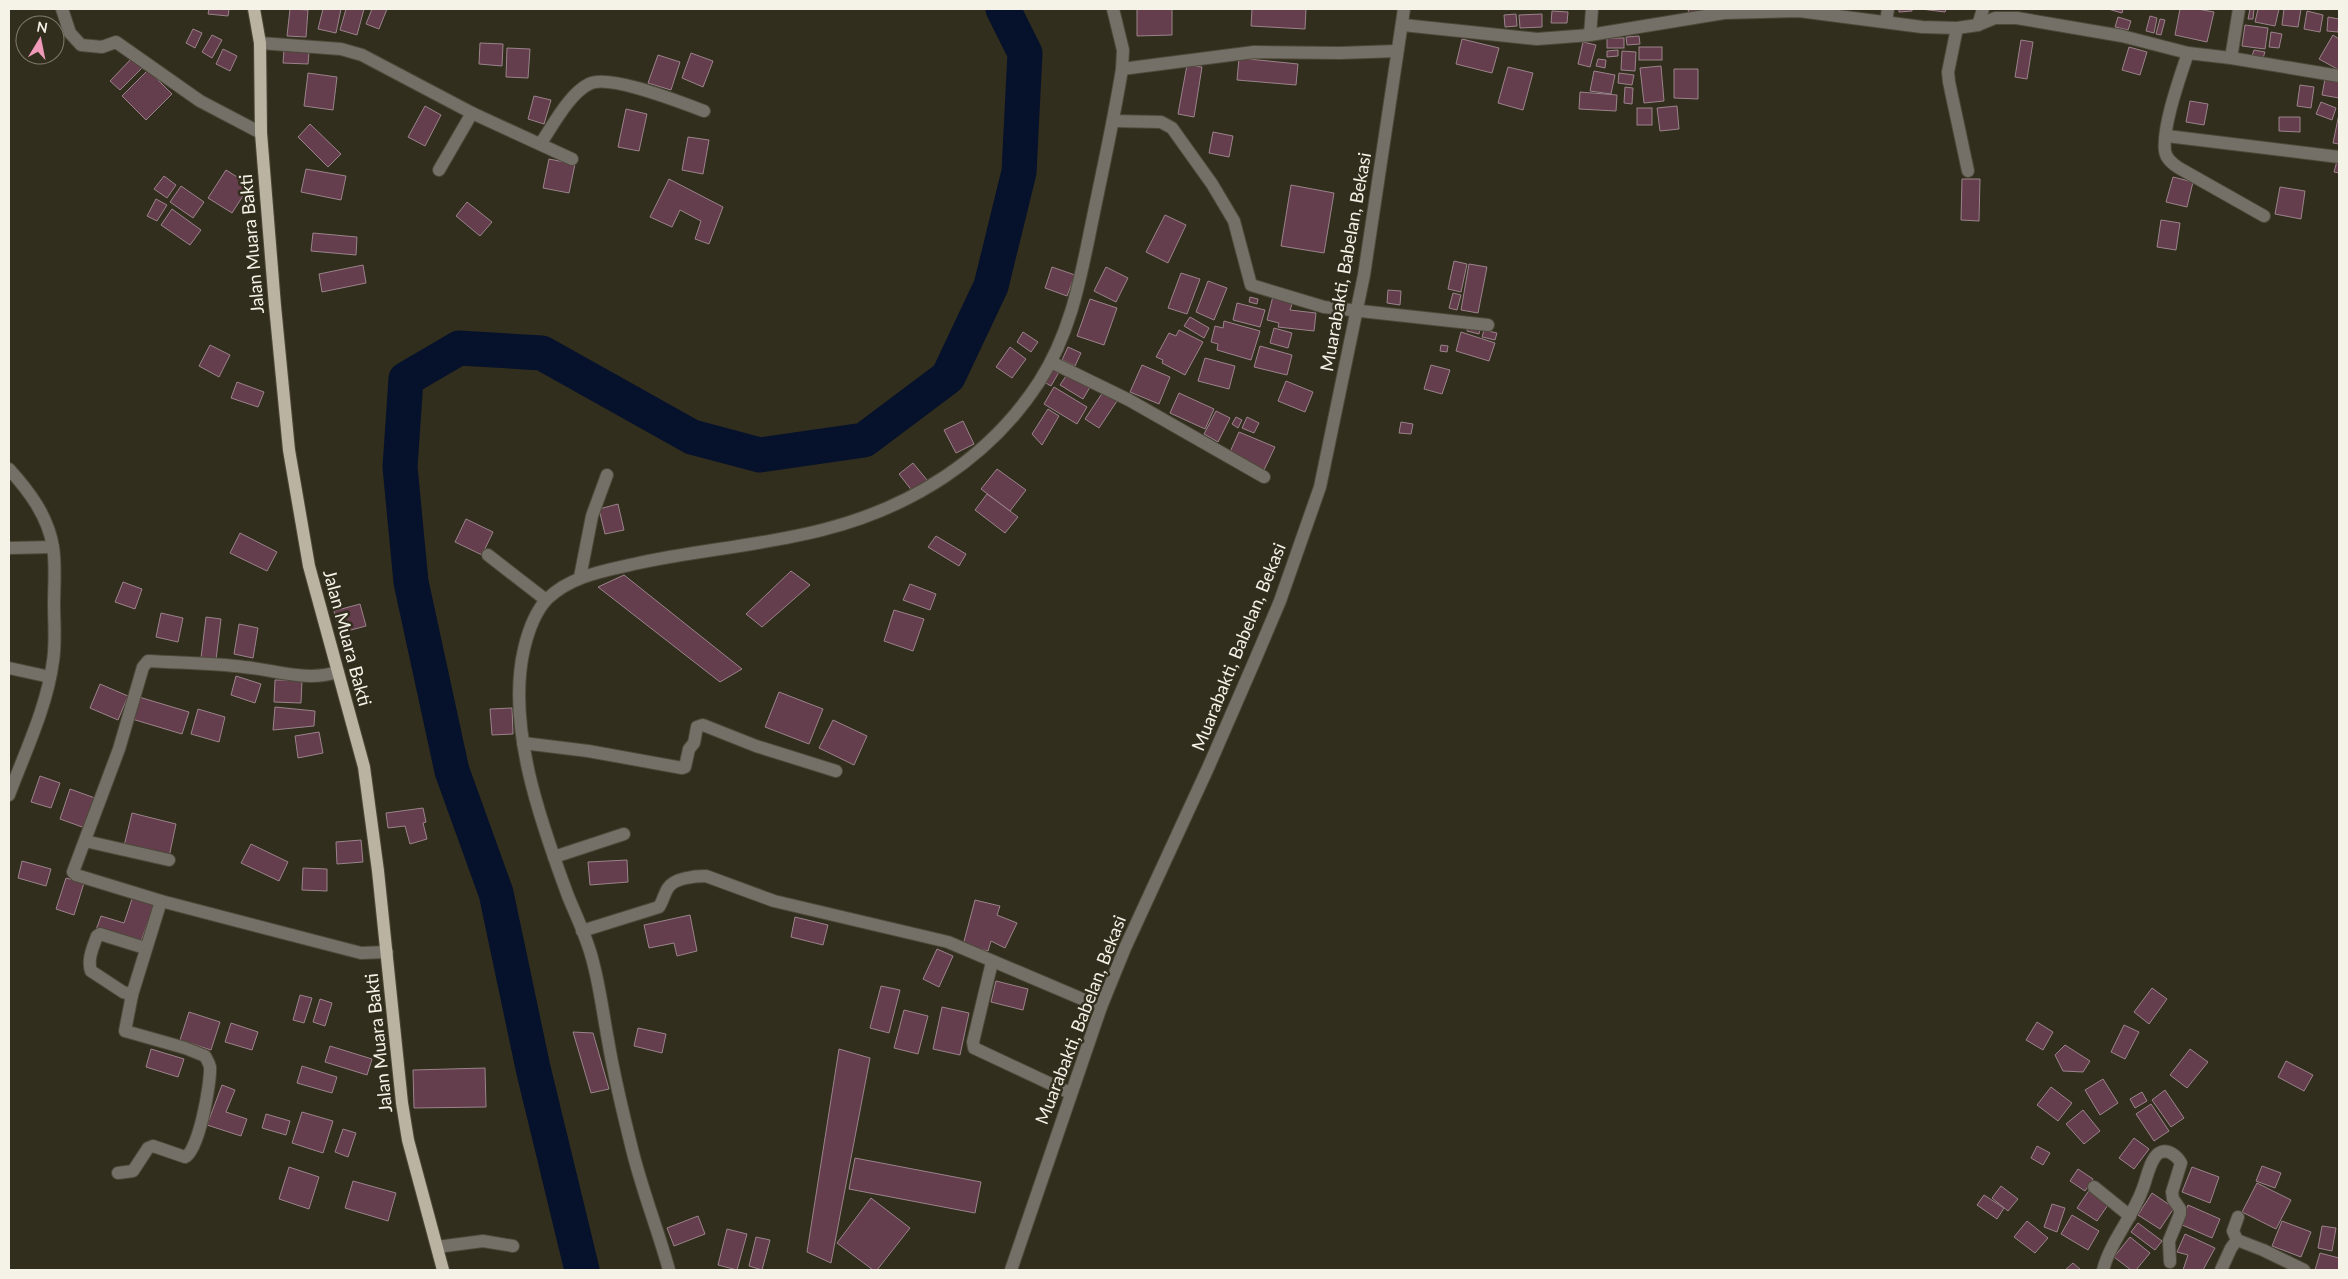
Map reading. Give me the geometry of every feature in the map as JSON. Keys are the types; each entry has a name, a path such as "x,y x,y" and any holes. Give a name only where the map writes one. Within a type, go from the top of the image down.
{"main road":[{"name":"Jalan Muara Bakti","path":"254,9 260,43 261,133 274,306 289,450 309,566 364,766 387,952 402,1103 408,1140 443,1270"}],"street":[{"path":"62,9 70,33 81,45 102,48 112,42 120,44 200,101 261,133"},
{"path":"669,1270 633,1154 592,957 554,857 536,801 524,743 518,697 523,654 528,633 546,600 580,578 665,557 822,530 882,509 916,494 946,477 976,455 1002,430 1024,404 1051,362 1063,338 1084,266 1114,121 1122,69 1123,50 1113,9"},
{"name":"Muarabakti, Babelan, Bekasi","path":"1010,1270 1070,1093 1124,948 1208,768 1255,660 1309,522 1326,458 1364,275 1404,9"},
{"path":"1590,35 1592,9"},
{"path":"1978,24 1983,9"},
{"path":"2230,58 2239,9"},
{"path":"1403,25 1538,39 1590,35 1724,13 1799,11 1887,15 1922,27 1957,28 1995,18 2034,20 2122,36 2188,53 2339,76"},
{"path":"1957,28 1948,72 1968,171"},
{"path":"260,43 356,53 472,113 541,143 572,159"},
{"path":"1122,69 1254,52 1340,53 1398,50"},
{"path":"2188,53 2174,94 2165,152 2170,161 2264,216"},
{"path":"541,143 579,91 590,83 600,80 644,90 704,111"},
{"path":"439,170 472,113"},
{"path":"1114,121 1162,122 1172,128 1212,184 1234,221 1251,285 1324,306 1488,325"},
{"path":"2167,136 2339,158"},
{"path":"1051,362 1129,400 1264,477"},
{"path":"9,469 29,491 44,518 53,547 53,660 50,677 45,698 9,795"},
{"path":"580,578 592,516 607,475"},
{"path":"9,548 53,547"},
{"path":"488,555 546,600"},
{"path":"338,672 321,677 284,674 244,667 148,661 143,667 119,749 73,870 76,875 161,901 361,953 387,952"},
{"path":"9,668 50,677"},
{"path":"524,743 597,752 682,768 685,767 689,749 694,743 697,726 703,725 756,746 836,771"},
{"path":"554,857 624,834"},
{"path":"85,841 169,860"},
{"path":"582,931 660,907 672,882 697,876 706,876 774,901 948,942 1101,1007"},
{"path":"118,1173 133,1171 148,1148 153,1146 186,1157 189,1155 198,1135 210,1069 204,1056 185,1048 126,1031 132,995 161,901"},
{"path":"132,995 123,992 91,971 89,962 94,942 96,936 100,934 145,948"},
{"path":"992,962 973,1042 974,1048 1070,1093"},
{"path":"2103,1270 2116,1236 2130,1216 2158,1154 2171,1153 2181,1163 2172,1192 2173,1199 2180,1209 2180,1214 2169,1241 2170,1262"},
{"path":"2094,1187 2130,1216"},
{"path":"2238,1216 2233,1231 2237,1240 2304,1270"},
{"path":"2221,1270 2231,1248 2237,1240"},
{"path":"437,1247 483,1241 513,1246"}],"building":[{"path":"209,9 229,9 228,16 208,14"},
{"path":"290,9 308,10 306,37 287,36"},
{"path":"323,9 341,9 336,33 318,29"},
{"path":"346,9 364,9 357,35 340,30"},
{"path":"372,9 387,9 379,29 366,24"},
{"path":"1137,9 1172,9 1172,35 1137,36"},
{"path":"1252,9 1306,9 1305,29 1251,26"},
{"path":"1688,9 1710,9 1710,13 1689,15"},
{"path":"1899,9 1912,9 1912,11 1899,12"},
{"path":"1921,9 1946,9 1945,12"},
{"path":"2108,9 2123,9 2122,13"},
{"path":"2180,9 2214,12 2207,42 2175,35"},
{"path":"2250,9 2254,9 2253,19 2248,19"},
{"path":"2258,9 2279,9 2275,26 2255,22"},
{"path":"2284,9 2301,9 2298,27 2282,25"},
{"path":"1552,11 1568,12 1567,23 1551,23"},
{"path":"2307,11 2323,15 2320,32 2304,29"},
{"path":"1516,14 1517,26 1505,27 1504,15"},
{"path":"1542,14 1542,27 1520,28 1519,15"},
{"path":"2150,16 2157,18 2154,33 2146,31"},
{"path":"2118,17 2131,21 2128,30 2115,27"},
{"path":"2328,17 2339,19 2338,32 2327,31"},
{"path":"2160,19 2165,20 2161,35 2156,34"},
{"path":"2245,25 2268,28 2265,49 2242,46"},
{"path":"193,29 202,33 195,48 186,43"},
{"path":"2271,32 2282,34 2279,48 2269,47"},
{"path":"212,35 222,40 212,58 202,52"},
{"path":"2333,35 2339,39 2339,70 2319,59"},
{"path":"1639,36 1640,44 1627,45 1626,37"},
{"path":"1607,38 1624,38 1624,48 1607,48"},
{"path":"1462,39 1499,48 1492,73 1456,64"},
{"path":"2021,40 2033,42 2027,79 2015,77"},
{"path":"1583,42 1596,45 1590,67 1578,64"},
{"path":"480,43 503,44 502,66 479,64"},
{"path":"1639,47 1662,47 1662,60 1639,60"},
{"path":"2129,47 2147,52 2140,75 2122,70"},
{"path":"507,48 530,49 528,78 506,77"},
{"path":"223,49 237,56 230,71 216,64"},
{"path":"284,50 309,52 308,64 283,63"},
{"path":"1618,50 1618,56 1607,57 1607,51"},
{"path":"2254,50 2265,52 2263,58 2252,56"},
{"path":"1622,51 1636,52 1635,71 1621,70"},
{"path":"691,53 713,61 703,87 682,78"},
{"path":"658,55 680,62 671,90 648,83"},
{"path":"132,58 142,68 120,90 110,81"},
{"path":"1239,58 1298,64 1296,85 1237,80"},
{"path":"1598,59 1606,60 1605,68 1596,66"},
{"path":"1187,65 1202,67 1194,117 1178,114"},
{"path":"1661,66 1664,101 1644,103 1640,68"},
{"path":"1508,67 1533,73 1523,110 1498,103"},
{"path":"1674,69 1698,69 1698,99 1674,98"},
{"path":"148,70 172,94 146,120 122,96"},
{"path":"1594,71 1615,75 1611,94 1590,91"},
{"path":"308,73 337,77 333,110 304,106"},
{"path":"1619,73 1634,75 1632,85 1618,83"},
{"path":"2325,79 2339,82 2339,98 2322,95"},
{"path":"2300,85 2314,87 2311,108 2297,106"},
{"path":"1625,87 1633,88 1632,104 1624,103"},
{"path":"1580,92 1617,95 1616,111 1579,109"},
{"path":"534,96 551,100 544,124 528,119"},
{"path":"2190,101 2208,104 2204,125 2186,122"},
{"path":"2321,102 2336,108 2332,120 2316,114"},
{"path":"425,106 441,115 425,146 408,137"},
{"path":"1677,106 1679,129 1660,131 1657,108"},
{"path":"1637,108 1652,108 1652,125 1637,125"},
{"path":"626,109 647,114 639,151 618,147"},
{"path":"2339,114 2339,144 2333,143"},
{"path":"2279,117 2300,117 2300,132 2279,131"},
{"path":"310,124 341,154 328,167 298,137"},
{"path":"1213,132 1233,136 1229,157 1209,153"},
{"path":"688,137 709,140 703,174 682,170"},
{"path":"549,159 575,164 569,193 543,188"},
{"path":"2337,161 2339,161 2339,173 2334,172"},
{"path":"306,169 346,176 341,200 301,192"},
{"path":"226,170 250,185 232,213 208,198"},
{"path":"164,176 176,185 167,198 154,189"},
{"path":"2173,177 2193,182 2187,207 2166,202"},
{"path":"669,179 723,207 709,244 695,239 701,221 680,210 672,227 650,217"},
{"path":"1962,179 1980,179 1979,221 1961,220"},
{"path":"1291,185 1334,193 1324,253 1281,246"},
{"path":"181,186 204,202 193,218 170,202"},
{"path":"2280,187 2305,191 2301,219 2275,214"},
{"path":"156,199 167,205 157,221 147,216"},
{"path":"467,202 492,222 480,236 456,216"},
{"path":"172,209 201,230 190,245 161,225"},
{"path":"1165,215 1186,225 1168,263 1146,252"},
{"path":"2161,220 2180,223 2176,250 2157,247"},
{"path":"313,233 357,237 356,255 311,251"},
{"path":"1454,261 1467,264 1461,292 1448,289"},
{"path":"1469,264 1487,267 1478,313 1461,310"},
{"path":"363,265 366,283 322,292 319,274"},
{"path":"1052,267 1075,275 1067,296 1045,288"},
{"path":"1106,267 1128,278 1116,302 1094,291"},
{"path":"1181,273 1200,279 1187,314 1168,308"},
{"path":"1208,281 1227,288 1214,320 1196,312"},
{"path":"1388,290 1401,291 1400,305 1387,303"},
{"path":"1453,293 1461,295 1457,310 1449,308"},
{"path":"1273,296 1293,301 1290,310 1316,313 1314,331 1278,327 1279,323 1267,320"},
{"path":"1250,297 1258,299 1257,304 1249,302"},
{"path":"1090,299 1117,308 1104,345 1077,336"},
{"path":"1237,303 1265,310 1260,327 1233,320"},
{"path":"1190,317 1209,328 1204,338 1184,326"},
{"path":"1224,321 1260,331 1251,360 1217,350 1218,344 1211,342 1215,326 1223,328"},
{"path":"1468,327 1480,329 1479,334 1467,331"},
{"path":"1274,328 1292,333 1288,348 1270,343"},
{"path":"1179,330 1203,342 1185,375 1162,363 1163,360 1156,357 1169,333 1176,336"},
{"path":"1484,330 1497,333 1495,340 1482,337"},
{"path":"1023,332 1038,342 1031,352 1017,342"},
{"path":"1461,332 1495,343 1489,361 1456,351"},
{"path":"210,345 230,355 219,377 199,366"},
{"path":"1441,345 1448,346 1447,352 1440,351"},
{"path":"1260,346 1292,355 1287,375 1254,367"},
{"path":"1010,347 1026,359 1012,378 996,367"},
{"path":"1068,347 1081,353 1075,366 1062,360"},
{"path":"1205,358 1235,366 1229,389 1198,381"},
{"path":"1142,365 1170,377 1159,404 1130,392"},
{"path":"1431,365 1450,370 1442,394 1424,389"},
{"path":"1051,368 1059,372 1051,386 1044,382"},
{"path":"1068,373 1090,387 1083,399 1060,385"},
{"path":"1286,381 1313,392 1305,412 1278,401"},
{"path":"237,382 264,392 258,407 231,398"},
{"path":"1054,387 1087,407 1077,424 1044,404"},
{"path":"1103,392 1117,401 1099,428 1085,419"},
{"path":"1179,393 1214,409 1205,429 1170,413"},
{"path":"1048,409 1059,416 1042,445 1032,434"},
{"path":"1216,411 1230,418 1218,442 1204,434"},
{"path":"1236,417 1242,420 1238,428 1232,424"},
{"path":"1247,417 1259,423 1254,433 1242,428"},
{"path":"963,421 974,444 956,453 944,430"},
{"path":"1401,422 1413,424 1411,434 1399,433"},
{"path":"1239,432 1275,447 1264,470 1229,454"},
{"path":"913,463 927,480 913,492 899,474"},
{"path":"997,469 1026,490 1010,511 981,489"},
{"path":"987,494 1018,517 1005,533 975,510"},
{"path":"618,504 624,530 605,534 599,509"},
{"path":"466,519 493,532 482,555 455,542"},
{"path":"240,533 277,552 267,571 230,553"},
{"path":"936,536 966,554 959,566 928,547"},
{"path":"791,571 810,585 762,627 746,614"},
{"path":"624,575 742,669 720,682 598,587"},
{"path":"123,582 142,589 135,609 115,602"},
{"path":"910,584 936,594 930,610 903,600"},
{"path":"360,604 366,626 340,633 334,611"},
{"path":"894,610 924,619 913,651 884,641"},
{"path":"161,613 183,618 178,642 156,637"},
{"path":"206,617 221,619 216,660 201,658"},
{"path":"239,624 258,628 253,658 234,654"},
{"path":"236,676 261,684 255,703 231,695"},
{"path":"275,680 302,680 301,703 274,702"},
{"path":"100,684 128,696 118,720 90,708"},
{"path":"779,692 823,709 809,744 765,727"},
{"path":"139,697 189,712 182,734 132,719"},
{"path":"275,707 315,711 314,726 273,730"},
{"path":"512,708 513,734 492,735 490,709"},
{"path":"198,709 225,717 219,742 191,734"},
{"path":"833,720 867,736 854,765 819,748"},
{"path":"319,732 323,753 298,758 295,736"},
{"path":"40,776 60,783 51,808 31,802"},
{"path":"70,789 95,798 85,828 60,819"},
{"path":"423,808 426,822 423,823 427,839 410,844 405,826 388,828 386,813"},
{"path":"132,813 176,824 169,857 124,846"},
{"path":"361,840 363,862 337,864 336,842"},
{"path":"251,844 288,862 279,881 241,863"},
{"path":"627,860 628,882 590,885 588,862"},
{"path":"22,861 51,869 46,886 18,878"},
{"path":"303,868 327,869 327,891 302,890"},
{"path":"66,878 84,883 74,915 56,909"},
{"path":"133,896 155,903 140,944 96,930 101,916 124,923"},
{"path":"975,900 1000,906 997,915 1017,923 1005,948 991,941 988,951 963,945"},
{"path":"690,915 697,951 677,956 674,943 649,948 644,925"},
{"path":"795,917 828,925 823,945 791,937"},
{"path":"937,949 953,956 939,987 923,979"},
{"path":"996,981 1028,989 1023,1010 991,1002"},
{"path":"881,986 900,990 889,1033 870,1028"},
{"path":"2152,988 2167,999 2149,1024 2134,1012"},
{"path":"300,995 312,998 304,1023 293,1020"},
{"path":"320,999 332,1003 325,1026 313,1022"},
{"path":"942,1007 969,1013 960,1055 933,1049"},
{"path":"904,1010 928,1016 918,1054 894,1048"},
{"path":"189,1012 220,1022 211,1050 180,1040"},
{"path":"2037,1022 2053,1032 2043,1050 2026,1040"},
{"path":"231,1023 258,1032 252,1050 225,1042"},
{"path":"2124,1025 2139,1032 2125,1059 2111,1052"},
{"path":"638,1028 666,1034 662,1053 634,1046"},
{"path":"573,1032 593,1033 609,1089 591,1093"},
{"path":"2065,1045 2090,1061 2083,1072 2063,1071 2055,1055"},
{"path":"330,1046 372,1059 367,1075 325,1062"},
{"path":"151,1049 184,1059 178,1077 146,1067"},
{"path":"839,1049 870,1058 831,1263 807,1252"},
{"path":"2190,1049 2208,1062 2187,1088 2170,1075"},
{"path":"2286,1061 2313,1075 2304,1091 2278,1077"},
{"path":"302,1066 337,1077 332,1093 297,1083"},
{"path":"485,1068 486,1107 414,1108 413,1070"},
{"path":"2103,1079 2118,1103 2100,1115 2085,1090"},
{"path":"222,1085 235,1090 226,1112 247,1119 241,1136 207,1125"},
{"path":"2051,1087 2072,1103 2058,1121 2037,1105"},
{"path":"2165,1090 2184,1118 2171,1127 2152,1100"},
{"path":"2142,1092 2147,1101 2135,1108 2130,1099"},
{"path":"2151,1104 2169,1131 2154,1141 2136,1114"},
{"path":"2083,1110 2100,1131 2084,1144 2066,1124"},
{"path":"302,1112 333,1121 323,1153 292,1143"},
{"path":"266,1114 290,1121 286,1135 262,1128"},
{"path":"343,1129 356,1133 348,1157 335,1152"},
{"path":"2134,1138 2149,1149 2134,1169 2119,1158"},
{"path":"2037,1146 2050,1153 2043,1165 2031,1158"},
{"path":"855,1158 981,1182 975,1213 849,1189"},
{"path":"2262,1166 2281,1173 2275,1188 2256,1181"},
{"path":"289,1167 319,1177 309,1209 279,1199"},
{"path":"2192,1167 2219,1177 2210,1203 2182,1192"},
{"path":"2078,1169 2093,1179 2085,1191 2070,1181"},
{"path":"353,1181 396,1193 388,1221 345,1208"},
{"path":"2257,1183 2291,1200 2276,1229 2242,1212"},
{"path":"2001,1186 2018,1199 2008,1211 1992,1198"},
{"path":"2090,1189 2110,1202 2097,1221 2077,1208"},
{"path":"2152,1193 2174,1208 2160,1229 2138,1215"},
{"path":"1984,1195 2004,1208 1997,1219 1977,1205"},
{"path":"871,1198 910,1228 877,1270 873,1270 837,1243"},
{"path":"2052,1204 2065,1208 2057,1232 2044,1227"},
{"path":"2188,1205 2220,1219 2212,1238 2180,1224"},
{"path":"2072,1215 2099,1231 2088,1250 2061,1234"},
{"path":"698,1216 705,1234 674,1246 667,1228"},
{"path":"2027,1221 2048,1238 2035,1253 2014,1237"},
{"path":"2282,1221 2311,1232 2301,1257 2272,1246"},
{"path":"2138,1223 2162,1241 2155,1250 2131,1232"},
{"path":"2322,1226 2336,1228 2332,1251 2318,1248"},
{"path":"727,1229 747,1234 737,1270 718,1265"},
{"path":"2185,1234 2215,1248 2203,1270 2183,1270 2188,1255 2177,1252"},
{"path":"756,1237 770,1240 762,1270 749,1266"},
{"path":"2130,1237 2150,1253 2136,1270 2131,1270 2114,1257"},
{"path":"2320,1253 2339,1258 2339,1270 2315,1270"},
{"path":"2073,1263 2081,1270 2065,1270"}],"waterway":[{"path":"582,1270 533,1068 496,893 452,771 411,582 400,467 406,379 459,348 542,353 692,437 760,455 864,440 948,377 991,286 1019,172 1025,53 1003,9"}]}
